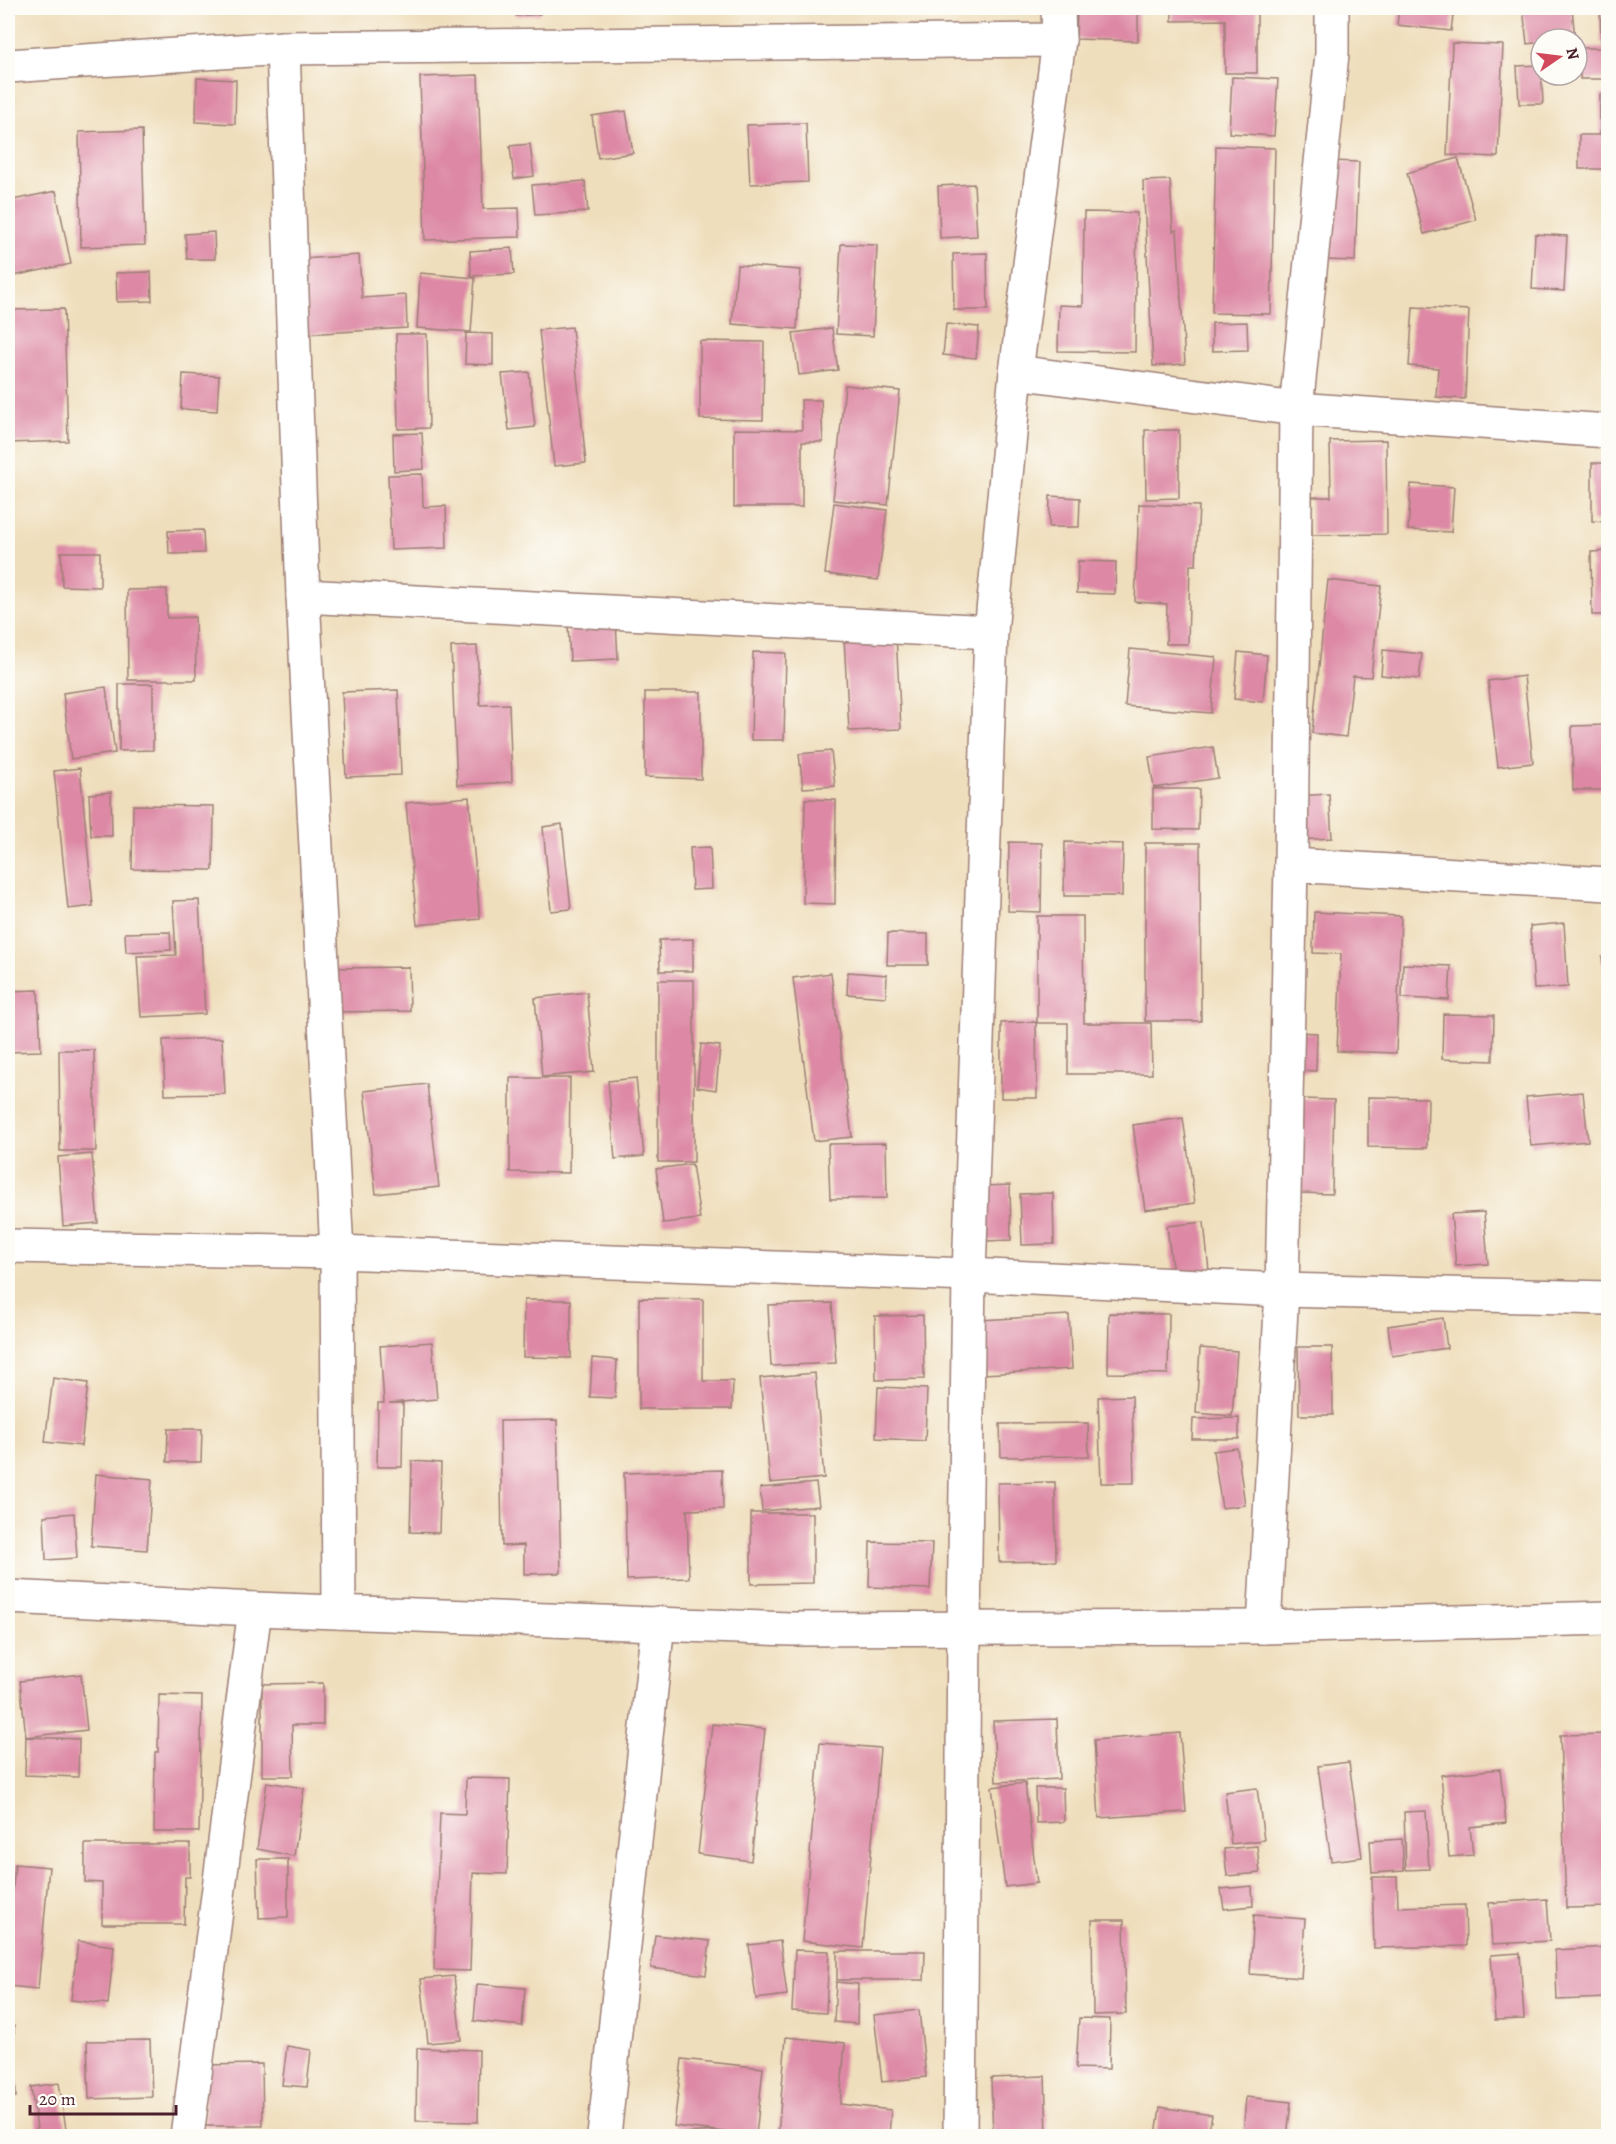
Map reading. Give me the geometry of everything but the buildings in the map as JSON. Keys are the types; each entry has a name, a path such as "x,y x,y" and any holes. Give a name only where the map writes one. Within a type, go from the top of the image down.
{"street":[{"path":"960,2136 969,1275 991,632 1016,372 1059,40 1058,8"},
{"path":"1264,1627 1282,1290 1291,865 1296,409 1332,54 1332,8"},
{"path":"8,66 283,48 1059,40"},
{"path":"283,48 303,596 337,1252 339,1612"},
{"path":"1016,372 1296,409 1608,431"},
{"path":"303,596 991,632"},
{"path":"1291,865 1608,884"},
{"path":"8,1246 337,1252 969,1275 1282,1290 1608,1298"},
{"path":"8,1597 255,1609 791,1629 1264,1627 1608,1618"},
{"path":"187,2136 255,1609"},
{"path":"604,2136 657,1623"}]}
